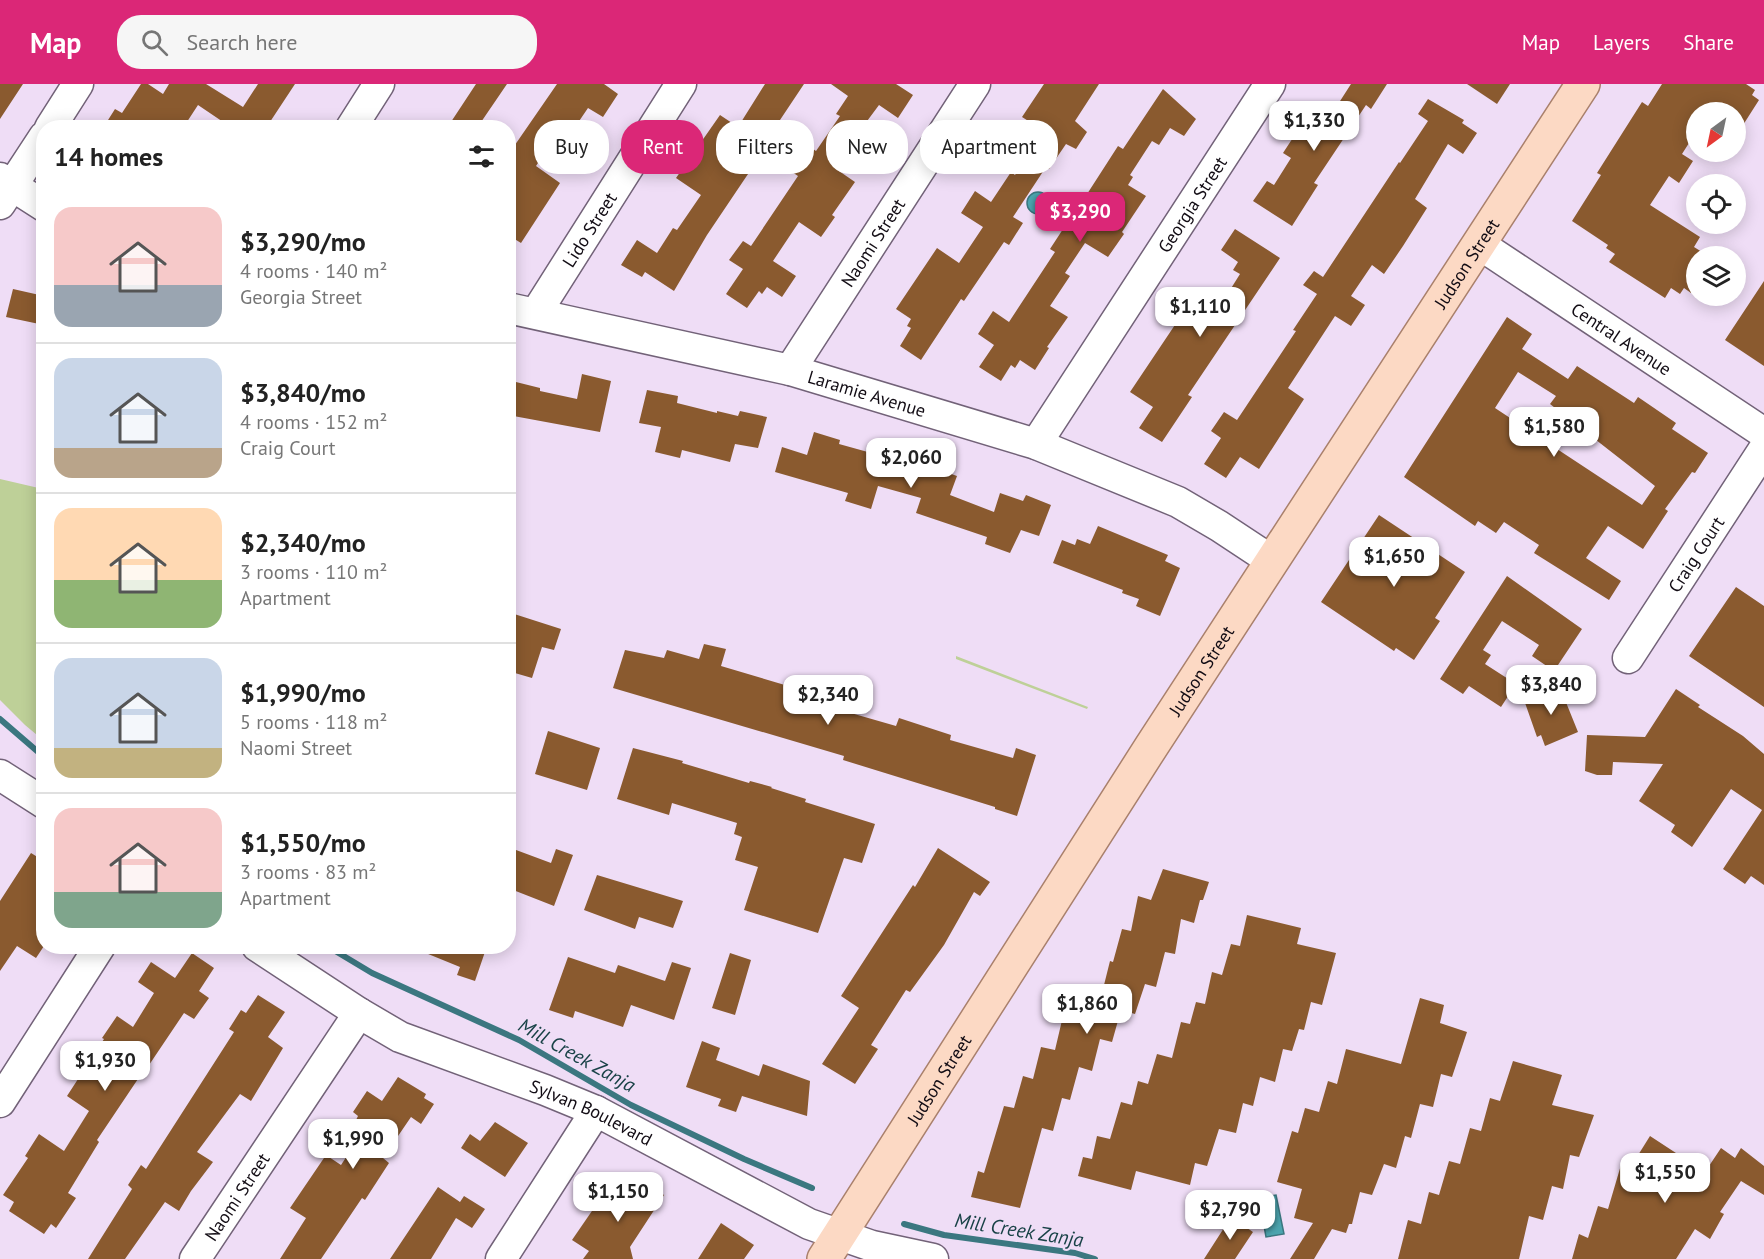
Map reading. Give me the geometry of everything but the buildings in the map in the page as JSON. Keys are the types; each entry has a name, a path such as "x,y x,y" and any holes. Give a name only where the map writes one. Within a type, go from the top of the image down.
{"main road":[{"name":"Judson Street","path":"832,1247 1272,561 1582,84"}],"street":[{"path":"55,120 78,84"},
{"path":"356,120 379,84"},
{"name":"Lido Street","path":"522,310 681,84"},
{"name":"Naomi Street","path":"790,370 975,84"},
{"name":"Georgia Street","path":"1036,444 1270,84"},
{"path":"36,147 4,189 36,203"},
{"name":"Central Avenue","path":"1479,244 1764,433"},
{"name":"Laramie Avenue","path":"522,310 790,370 1036,444 1178,502 1219,525 1272,561"},
{"name":"Craig Court","path":"1628,658 1764,449"},
{"path":"0,775 36,798"},
{"path":"0,1102 95,954"},
{"name":"Sylvan Boulevard","path":"270,954 400,1038 545,1090 596,1111 809,1224 832,1247 872,1246 933,1259"},
{"name":"Naomi Street","path":"195,1259 359,1013"},
{"path":"501,1259 596,1111"}],"green space":[{"path":"0,479 36,487 36,734 0,700"},
{"path":"956,656 1088,707 1087,709 956,659"}],"water":[{"path":"1038,192 1046,195 1049,203 1046,211 1038,214 1030,211 1027,203 1030,195"},
{"path":"1276,1195 1284,1234 1266,1237 1259,1198"}],"waterway":[{"name":"Mill Creek Zanja","path":"0,719 36,750"},
{"name":"Mill Creek Zanja","path":"340,954 372,973 519,1040 631,1105 744,1159 812,1188"},
{"name":"Mill Creek Zanja","path":"904,1224 944,1235 1075,1253 1095,1259"}]}
